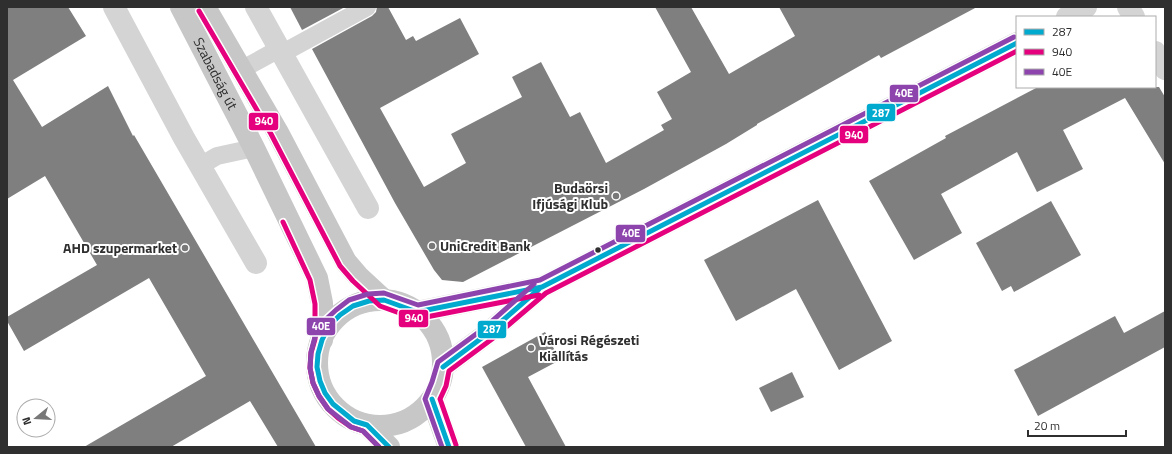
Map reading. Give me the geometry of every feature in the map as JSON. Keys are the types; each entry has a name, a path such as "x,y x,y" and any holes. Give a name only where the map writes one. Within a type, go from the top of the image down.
{"main road":[{"name":"Szabadság út","path":"181,7 254,148 317,278 322,303 322,340"},
{"name":"Szabadság út","path":"205,7 277,131 346,262 358,276 384,300"},
{"path":"384,300 417,312 429,323 437,336 442,351 443,367 440,384 432,399 424,409 414,416 403,422 392,425 367,425 354,421 343,414 325,393 317,367 318,354 322,340 329,326 340,315 353,306 368,301 384,300"},
{"path":"432,399 449,447"},
{"path":"367,425 389,447"}],"street":[{"path":"114,7 200,166 256,263"},
{"path":"256,7 368,208"},
{"path":"1069,16 1086,7"},
{"path":"1128,7 1133,16"},
{"path":"443,367 487,334 542,287 1016,44"},
{"path":"1156,54 1165,69"},
{"path":"417,312 542,287"}],"lane":[{"path":"241,70 367,7"},
{"path":"200,166 217,156 254,148"}],"building":[{"path":"7,7 68,7 86,36 13,80 42,127 108,86 133,136 134,135 316,447 278,447 250,401 171,447 84,447 206,376 149,278 24,351 7,321 7,317 97,265 45,176 7,199"},
{"path":"290,7 345,7 302,30"},
{"path":"377,7 388,7 406,40 413,36 416,41 460,18 479,54 380,108 424,187 466,163 451,134 522,97 512,77 541,62 570,117 580,112 606,163 664,130 661,125 672,119 657,92 691,72 655,7 691,7 729,74 795,36 779,7 977,7 881,58 879,55 757,124 726,144 644,189 463,282 442,280 434,270 395,203 312,49 372,16 376,12"},
{"path":"1159,87 1165,97 1165,164 1125,98 1063,130 1083,169 1037,192 1017,152 941,194 962,233 914,260 869,181 946,138 945,136 1036,88"},
{"path":"818,200 892,341 839,370 796,289 736,321 704,260"},
{"path":"1051,201 1081,255 1014,292 1011,286 1002,291 976,243"},
{"path":"1165,311 1165,347 1038,416 1014,370 1115,316 1124,333"},
{"path":"545,332 560,360 528,377 566,447 526,447 482,367"},
{"path":"792,372 804,397 771,412 759,388"}],"transit line":[{"name":"940","path":"199,11 271,134 340,266 353,281 380,306 416,319 539,295"},
{"name":"40E","path":"379,447 363,431 351,427 328,409 319,396 313,383 310,368 311,352 315,337 323,322 349,300 368,294 384,293 418,305 540,280 1014,37"},
{"name":"287","path":"389,447 367,425 354,421 333,404 325,393 320,381 317,367 318,354 322,340 329,326 340,315 353,306 369,301 384,300 417,312 542,287 1016,44"},
{"name":"940","path":"456,445 440,399 446,386 449,371 492,339 546,293 1016,52"},
{"name":"940","path":"283,222 310,280 315,304 315,339 311,353 310,368 313,383 319,396 328,409 351,427 363,431 379,447"},
{"name":"40E","path":"442,447 425,399 438,362 483,329 534,284"},
{"name":"287","path":"443,367 487,334 539,289"},
{"name":"287","path":"432,399 449,447"}],"place":[{"name":"Budaörsi Ifjúsági Klub","path":"616,196"},
{"name":"UniCredit Bank","path":"432,246"},
{"name":"AHD szupermarket","path":"185,248"},
{"name":"Városi Régészeti Kiállítás","path":"531,348"}]}
